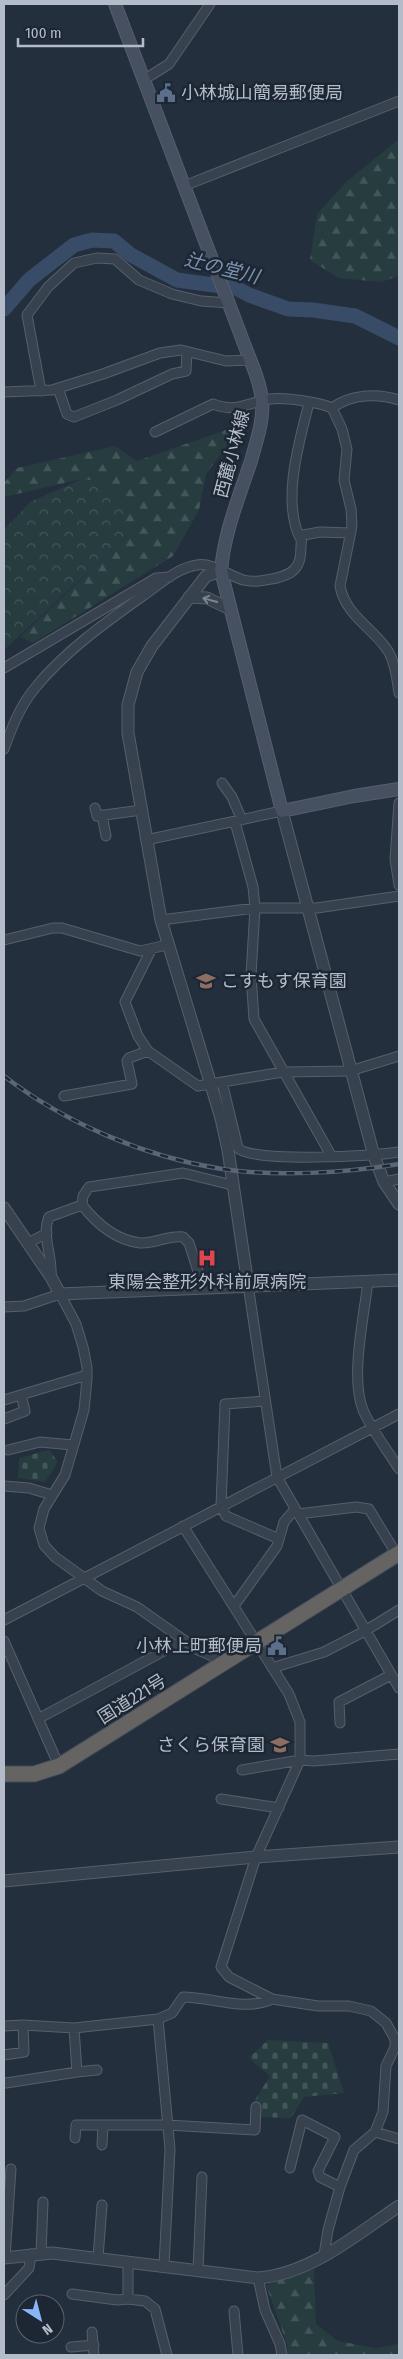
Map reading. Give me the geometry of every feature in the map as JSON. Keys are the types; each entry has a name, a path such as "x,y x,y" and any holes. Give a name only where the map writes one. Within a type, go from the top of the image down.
{"highway":[{"name":"国道221号","path":"4,1774 34,1774 59,1766 398,1554"}],"main road":[{"name":"西麓小林線","path":"115,4 250,360 262,401 262,415 255,445 223,546 221,570 282,811"},
{"path":"282,811 399,789"}],"street":[{"path":"145,79 169,64 210,4"},
{"path":"184,186 399,101"},
{"path":"41,391 28,315 48,287 74,263 98,258 115,258 139,280 172,294 201,301 228,303"},
{"path":"4,392 41,391 58,388 103,374 160,352 186,352 226,361 250,360"},
{"path":"58,388 67,414 74,417 118,400 172,374 186,371 186,352"},
{"path":"155,432 213,404 225,409 233,409 273,399 332,408 342,401 358,397 382,396 399,400"},
{"path":"301,540 294,528 292,488 300,438 309,403"},
{"path":"332,408 342,429 347,449 344,480 352,509 350,533 340,586 342,594 353,613 388,650 399,693"},
{"path":"4,748 16,717 35,689 62,659 115,616 180,570 199,564 221,570 244,580 258,582 287,575 299,564 303,535 320,532 350,533"},
{"path":"221,570 206,576 148,652 137,672 128,705 128,733 146,840 167,945 240,1150 245,1153 271,1156 332,1157 374,1156 399,1152"},
{"path":"4,668 156,578 170,577"},
{"path":"189,597 207,598 230,609"},
{"path":"222,783 232,797 253,887 256,908 251,975 254,1019 332,1157"},
{"path":"399,803 395,858 399,885"},
{"path":"95,808 97,816 142,810"},
{"path":"146,840 282,811 374,1156 384,1182 399,1204"},
{"path":"102,815 106,836"},
{"path":"161,920 256,908 308,908 399,896"},
{"path":"4,940 62,928 140,951 167,945"},
{"path":"151,950 125,1002 138,1036 148,1051 198,1086 283,1072 350,1071 399,1056"},
{"path":"64,1096 132,1084 129,1058 148,1051"},
{"path":"216,1083 278,1477 343,1589 365,1632 399,1688"},
{"path":"203,1287 189,1243 183,1237 173,1236 141,1243 117,1235 95,1221 82,1205 83,1196 89,1187 183,1172 232,1185"},
{"path":"384,1182 399,1179"},
{"path":"51,1277 52,1265 45,1226 49,1217 82,1205"},
{"path":"4,1208 51,1277 76,1324 87,1375 84,1410 65,1475 44,1509 39,1528 44,1545 55,1557 102,1591 146,1612 198,1650 226,1662"},
{"path":"28,1243 47,1233"},
{"path":"4,1307 24,1306 60,1294 399,1280"},
{"path":"368,1281 356,1378 358,1397 364,1412 399,1469"},
{"path":"4,1400 87,1375"},
{"path":"4,1419 25,1411 21,1395"},
{"path":"265,1401 225,1404 221,1506 226,1516 279,1539"},
{"path":"4,1620 399,1414"},
{"path":"8,1450 40,1442 73,1445"},
{"path":"4,1486 29,1488 52,1495"},
{"path":"234,1606 277,1546 284,1522 297,1512 356,1508 369,1509 398,1554"},
{"path":"183,1526 288,1694 300,1722 300,1760 256,1858 221,1966 229,1977 238,1983 272,1999 318,2006 361,2008 380,2016 395,2039 395,2047 386,2066 383,2112 375,2132 354,2150 340,2187 328,2230 324,2255"},
{"path":"272,1668 324,1652 365,1632 399,1610"},
{"path":"38,1720 184,1640"},
{"path":"4,1641 59,1766"},
{"path":"340,1723 339,1702 391,1675"},
{"path":"242,1770 300,1760 314,1761 399,1754"},
{"path":"221,1799 279,1808"},
{"path":"4,1881 399,1847"},
{"path":"4,2026 23,2025 74,2028 158,2019 172,2013 183,1997 197,1997 233,2004 263,2004 272,1999"},
{"path":"158,2019 170,2149 164,2266"},
{"path":"4,2055 24,2052 23,2025"},
{"path":"74,2028 77,2072"},
{"path":"6,2083 97,2070"},
{"path":"75,2138 76,2124 167,2125 255,2130 256,2107"},
{"path":"290,2168 302,2120 334,2136 318,2171 320,2177 340,2187"},
{"path":"102,2145 103,2125"},
{"path":"375,2132 399,2139"},
{"path":"11,2169 4,2257 36,2254 98,2258 258,2278 270,2277 298,2269 324,2255 399,2206"},
{"path":"198,2270 202,2177"},
{"path":"4,2295 29,2268 36,2254 43,2202"},
{"path":"98,2258 102,2205"},
{"path":"128,2262 128,2299"},
{"path":"258,2278 265,2310 280,2344 282,2355"},
{"path":"72,2294 117,2300 145,2301 155,2309 167,2355"},
{"path":"234,2311 238,2355"},
{"path":"92,2332 94,2355"},
{"path":"71,2347 94,2345"}],"green space":[{"path":"399,139 399,276 381,282 339,278 310,260 317,214 347,181"},
{"path":"243,424 206,474 199,510 173,556 33,643 20,637 126,537 103,482 82,479 4,497 4,483 17,468 115,446 137,461"},
{"path":"82,479 103,482 125,507 126,537 4,650 4,530 30,502"},
{"path":"49,1450 58,1462 45,1482 18,1478 19,1458"},
{"path":"268,2040 328,2043 344,2093 304,2097 291,2118 257,2117 253,2103 270,2076 249,2058"},
{"path":"314,2269 316,2324 338,2341 375,2348 399,2344 399,2355 288,2355 287,2344 266,2285"}],"waterway":[{"name":"辻の堂川","path":"4,309 29,280 74,245 92,240 114,241 131,255 177,280 236,288 249,295 288,309 313,310 355,316 399,338"}],"railway":[{"path":"4,1076 53,1109 107,1136 135,1147 193,1163 222,1169 265,1173 334,1172 399,1164"}],"place":[{"name":"小林城山簡易郵便局","path":"166,93"},
{"name":"こすもす保育園","path":"206,981"},
{"name":"東陽会整形外科前原病院","path":"207,1258"},
{"name":"小林上町郵便局","path":"277,1646"},
{"name":"さくら保育園","path":"280,1745"}]}
